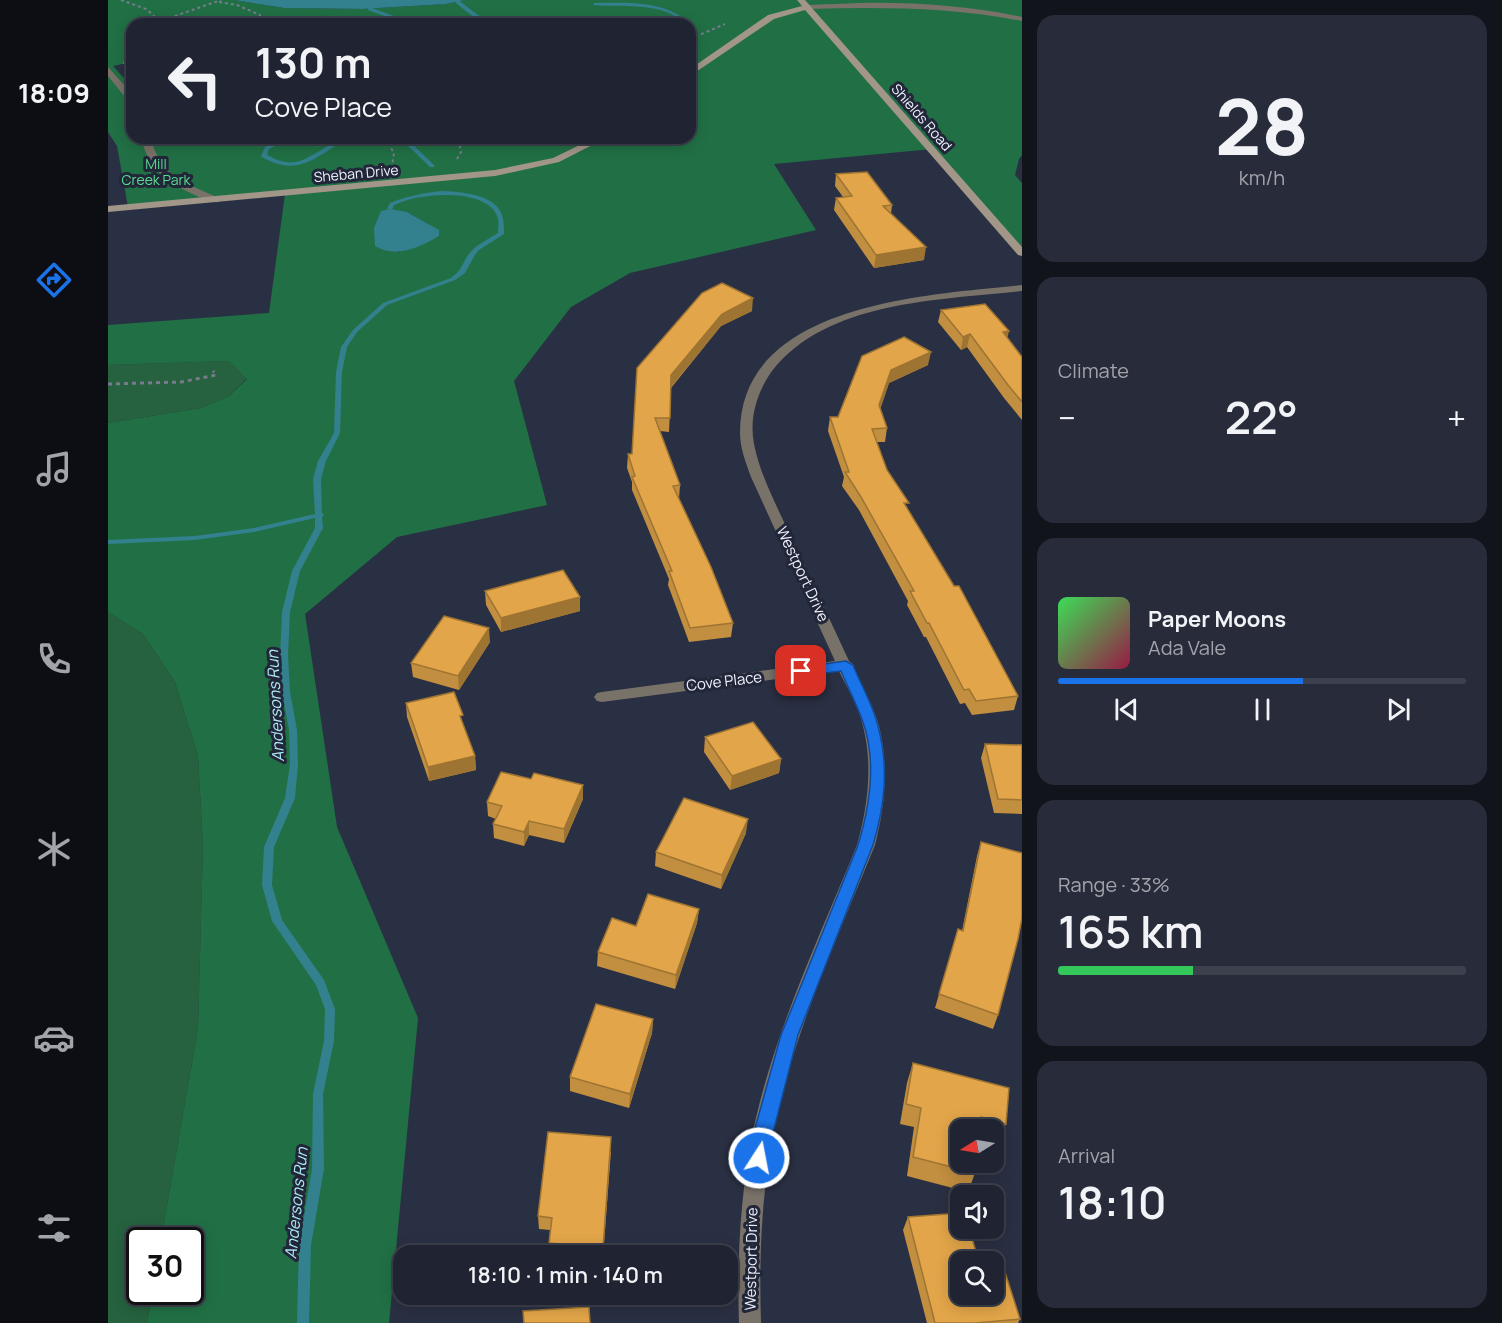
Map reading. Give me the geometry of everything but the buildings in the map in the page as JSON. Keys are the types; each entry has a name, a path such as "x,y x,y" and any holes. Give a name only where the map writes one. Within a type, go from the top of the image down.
{"street":[{"path":"696,70 771,18 804,4 919,5 966,9 1022,19"},
{"name":"Shields Road","path":"804,4 1022,252"},
{"path":"108,70 126,92"},
{"path":"147,144 150,158 155,167 164,175 216,200"},
{"name":"Sheban Drive","path":"108,209 518,170 556,160 589,144"},
{"name":"Westport Drive","path":"750,1323 749,1289 753,1197 762,1139 790,1035 866,845 878,792 877,759 871,724 846,665 757,477 748,452 746,431 748,411 756,388 766,370 789,347 807,335 850,315 894,303 925,298 1022,288"},
{"name":"Cove Place","path":"602,698 846,665"}],"path":[{"path":"121,0 146,9 158,18"},
{"path":"171,18 219,1 253,10 260,15 260,18"},
{"path":"388,144 394,153"},
{"path":"454,165 461,152 459,144"},
{"path":"108,384 189,381 212,378 216,375 213,371"}],"shaded area":[{"path":"234,0 465,0 446,4 362,9 284,8"},
{"path":"390,209 407,212 439,230 439,236 408,250 391,251 375,246 374,228 381,211"},
{"path":"229,361 247,378 229,396 201,408 108,423 108,365"},
{"path":"108,612 143,634 175,682 198,756 203,846 198,1029 163,1227 126,1227 126,1305 150,1305 147,1323 108,1323"}],"green space":[{"name":"Mill Creek Park","path":"108,0 234,0 284,8 362,9 446,4 465,0 1022,0 1022,155 1015,175 1022,183 1022,253 932,149 774,164 816,230 630,273 571,307 514,381 547,505 397,537 305,614 337,827 418,1018 396,1245 393,1245 393,1281 389,1323 147,1323 150,1305 204,1305 204,1227 163,1227 198,1029 203,846 198,756 175,682 143,634 108,612 108,423 201,408 229,396 247,379 229,361 108,365 108,325 269,313 285,194 128,207 117,146 108,132","holes":["407,212 430,225 439,236 398,252"]}],"waterway":[{"path":"455,0 480,18"},
{"name":"Andersons Run","path":"369,3 370,9 393,18"},
{"path":"594,4 642,5 666,10 681,18"},
{"path":"275,144 267,148 264,156 284,165 299,163 332,146"},
{"name":"Andersons Run","path":"409,144 432,166"},
{"name":"Andersons Run","path":"318,515 317,479 322,461 337,433 339,372 344,347 355,331 385,304 453,279 463,272 477,249 501,234 501,217 493,206 479,198 461,194 422,195 392,204 390,209"},
{"path":"108,542 195,538 254,530 318,515"},
{"name":"Andersons Run","path":"303,1323 305,1245 318,1169 318,1094 329,1041 330,1009 320,983 277,921 267,885 269,847 290,798 294,764 293,730 286,692 284,655 286,612 296,571 319,528 318,515"}],"route":[{"path":"759,1158 790,1035 866,845 878,792 877,759 871,724 846,665 801,671"}]}
